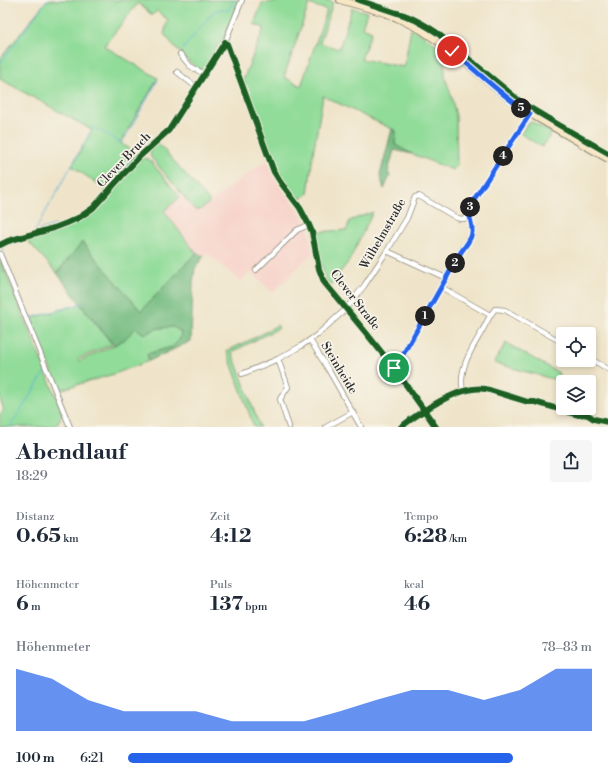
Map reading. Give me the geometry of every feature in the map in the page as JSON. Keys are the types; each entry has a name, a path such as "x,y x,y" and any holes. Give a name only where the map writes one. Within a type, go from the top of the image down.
{"main road":[{"path":"340,0 385,13 421,30 452,51 492,85 530,114 608,159"}],"street":[{"path":"225,42 242,0"},
{"name":"Clever Bruch","path":"0,245 8,241 67,223 86,214 93,208 139,157 169,130 225,42"},
{"name":"Clever Straße","path":"225,42 274,172 300,208 309,224 321,277 394,368 436,427"},
{"path":"180,54 190,66 204,74"},
{"path":"177,72 196,87"},
{"path":"394,368 470,238 472,233 469,218 471,204 530,114"},
{"name":"Wilhelmstraße","path":"346,309 364,286 387,251 407,218 416,197 419,196 457,218 469,218"},
{"path":"256,270 297,230 309,224"},
{"path":"387,251 446,278"},
{"path":"0,254 70,427"},
{"path":"441,287 490,315"},
{"name":"Steinheide","path":"346,309 310,340 328,368 361,427"},
{"path":"463,391 461,385 465,363 490,315 495,309 505,310 556,339"},
{"path":"242,374 278,359 310,340"},
{"path":"278,359 288,387 280,399 289,427"},
{"path":"596,362 608,369"},
{"path":"401,427 419,414 456,393 474,388 483,388 516,399 564,409 568,412 579,415 588,415 594,419 608,422"},
{"path":"326,427 353,412"}],"shaded area":[{"path":"267,160 279,186 291,200 307,224 313,252 273,293 251,272 240,282 208,253 204,256 196,253 164,211 183,194 195,210 200,210"}],"green space":[{"path":"47,0 239,0 226,34 204,69 200,70 190,62 164,34 168,20 157,11 152,15 138,3 104,46 158,78 120,143 137,153 106,190 72,166 92,130 0,79 0,59"},
{"path":"280,0 325,0 333,2 320,43 339,49 352,8 367,12 362,27 372,31 361,59 404,67 411,29 420,33 444,50 445,77 456,116 457,165 453,170 412,154 395,145 396,131 323,96 308,194 298,200 278,171 243,80 264,28 254,24 262,3 276,2","holes":["309,4 327,10 301,86 284,77"]},
{"path":"532,122 552,133 542,147 521,134 527,124"},
{"path":"392,129 396,131 395,145 412,154 394,150 388,172 390,176 384,189 380,175"},
{"path":"158,143 210,202 200,210 195,210 150,156 151,149"},
{"path":"148,158 180,197 164,211 196,253 141,311 82,242 57,273 26,239 70,224 95,211 140,159"},
{"path":"373,212 349,261 330,285 326,280 322,268 314,232 347,230 349,221"},
{"path":"82,242 141,311 196,253 204,256 195,268 191,341 149,361 147,354 172,347 180,339 181,332 173,327 159,328 144,334 136,328 125,339 114,345 57,273"},
{"path":"0,259 63,414 55,427 0,427 0,414 4,410 0,399"},
{"path":"80,304 112,344 78,359 79,361 125,339 136,328 144,334 159,328 173,327 181,332 180,339 172,347 147,354 149,361 114,374 59,390 30,319"},
{"path":"277,325 279,328 232,352 260,427 254,427 227,351"},
{"path":"506,343 559,373 556,375 556,380 494,363"}],"waterway":[{"path":"0,64 47,0"},
{"path":"183,49 214,11 221,9 228,11 234,0"},
{"path":"403,16 426,28 452,46"},
{"path":"457,51 471,63"},
{"path":"474,65 492,81"},
{"path":"35,231 93,127 122,143 158,80"},
{"path":"179,109 184,101"},
{"path":"530,110 534,113"},
{"path":"169,126 177,112"},
{"path":"141,150 152,143"},
{"path":"602,152 608,155"},
{"path":"112,184 136,156"},
{"path":"90,214 108,195"},
{"path":"39,230 55,225"},
{"path":"5,245 25,238"},
{"path":"3,246 3,254 28,318"},
{"path":"30,318 83,303"},
{"path":"10,427 45,372"}],"cycle path":[{"path":"358,0 407,16 427,26 522,103 608,153"},
{"path":"0,245 8,241 67,223 80,217 93,208 139,157 169,130 225,42 274,172 300,208 312,232 319,269 324,282 394,368 436,427"},
{"path":"401,427 441,400 465,391 476,389 486,389 528,402 535,402 563,409 579,415 588,415 594,419 608,422"}],"route":[{"path":"394,368 470,238 472,233 469,218 471,204 530,114 492,85 452,51"}]}
